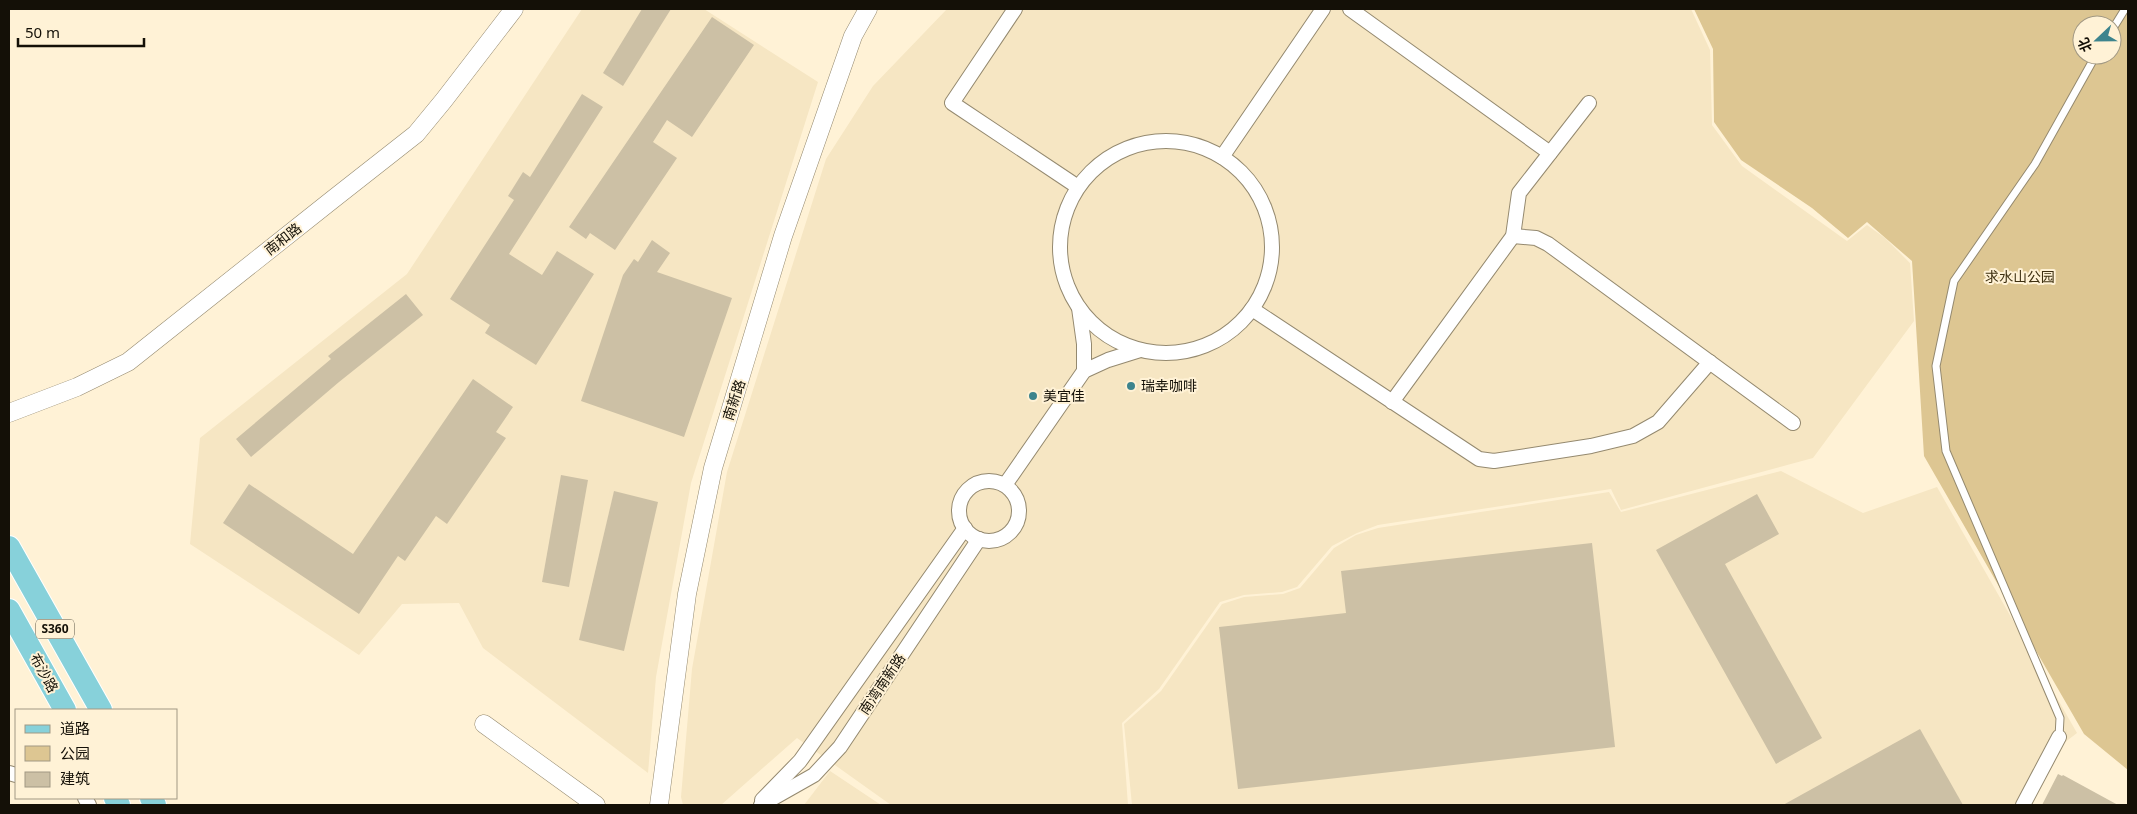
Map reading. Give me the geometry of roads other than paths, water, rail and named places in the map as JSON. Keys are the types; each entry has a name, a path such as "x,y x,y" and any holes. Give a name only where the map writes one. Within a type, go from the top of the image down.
{"main road":[{"name":"S360","path":"9,547 100,709"},
{"name":"布沙路","path":"9,610 65,709"}],"street":[{"name":"南和路","path":"9,413 77,387 128,362 416,134 514,9"},
{"name":"南新路","path":"659,805 687,594 713,468 783,236 853,36 868,9"},
{"path":"1015,9 952,103 1078,187"},
{"path":"1222,157 1323,9"},
{"path":"1350,9 1550,153"},
{"path":"1392,402 1512,236 1519,193 1589,103"},
{"path":"1154,141 1191,144 1222,157 1251,184 1260,200 1270,230 1272,251 1270,267 1262,291 1252,309 1242,322 1209,344 1175,353 1140,350 1107,335 1090,321 1079,308 1067,284 1060,252 1064,218 1078,187 1089,173 1103,161 1136,145 1154,141"},
{"path":"1512,236 1536,238 1548,244 1793,423"},
{"path":"1079,308 1084,344 1084,371"},
{"path":"1252,309 1479,459 1494,461 1591,446 1633,436 1658,422 1710,362"},
{"path":"1005,485 1084,371 1108,360 1140,350"},
{"path":"995,482 1005,485 1012,491 1017,501 1019,508 1018,520 1013,530 998,540 986,541 979,539 965,528 960,519 960,502 965,493 979,483 995,482"},
{"name":"南湾南新路","path":"757,805 800,760 965,528"},
{"name":"南湾南新路","path":"761,805 814,775 840,746 979,539"},
{"path":"484,724 596,805"},
{"path":"2023,805 2059,737"}],"lane":[{"path":"2059,737 2060,718 1946,451 1936,366 1954,281 2035,164 2090,65"}],"place":[{"name":"瑞幸咖啡","path":"1131,386"},
{"name":"美宜佳","path":"1033,396"}],"park label":[{"name":"求水山公园","path":"2020,277"}]}
